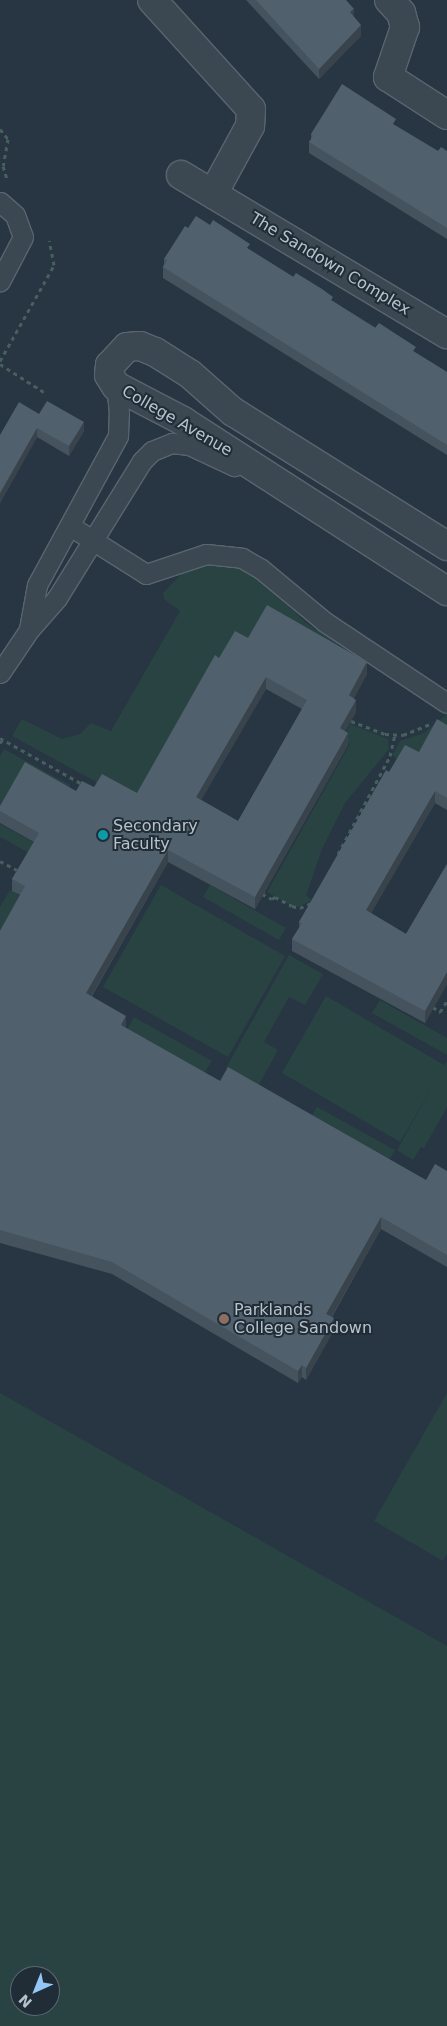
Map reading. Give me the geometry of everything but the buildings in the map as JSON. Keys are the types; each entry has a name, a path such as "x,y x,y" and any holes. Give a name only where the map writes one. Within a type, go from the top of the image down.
{"street":[{"path":"152,0 251,109 250,126 212,194"},
{"path":"390,0 401,13 405,27 388,76 447,115"},
{"name":"The Sandown Complex","path":"181,175 447,334"},
{"name":"College Avenue","path":"447,546 233,412 190,374 155,352 140,346 127,347 110,365 109,375 116,386 183,421 447,591"}],"lane":[{"path":"0,202 15,215 23,237 0,281"},
{"path":"29,630 37,585 118,436 120,422 116,386"},
{"path":"0,673 29,630 58,598 142,462 161,446 189,445 291,492"},
{"path":"70,526 146,574 206,554 242,558 261,569 348,638 447,703"}],"path":[{"path":"0,364 44,392"},
{"path":"351,721 370,730 395,734 424,729 434,722"},
{"path":"336,858 390,756 395,734"},
{"path":"0,743 1,738 93,790"},
{"path":"0,861 17,870"},
{"path":"268,884 262,894 272,899 274,897 300,908 313,901"},
{"path":"435,1003 432,1008 440,1012 447,1000"}],"green space":[{"path":"204,563 235,566 258,576 305,622 338,644 334,653 266,615 144,808 12,736 22,719 62,739 80,734 91,723 111,731 180,611 164,599 163,593 186,569"},
{"path":"447,714 447,735 418,761 400,761 392,755 400,741 424,733"},
{"path":"350,724 388,739 389,749 345,803 322,849 306,895 312,900 299,907 292,906 267,892 350,744 342,740"},
{"path":"4,749 70,785 70,797 0,816 0,756"},
{"path":"0,824 53,853 47,863 0,837"},
{"path":"161,885 285,956 228,1057 103,987"},
{"path":"210,885 286,928 279,940 203,897"},
{"path":"10,890 23,898 0,939 0,907"},
{"path":"289,955 323,974 305,1005 289,997 264,1042 278,1050 258,1086 226,1068"},
{"path":"326,996 444,1065 447,1061 447,1107 424,1148 421,1147 413,1160 397,1150 432,1087 400,1142 282,1073"},
{"path":"380,1000 447,1038 447,1055 372,1013"},
{"path":"134,1017 212,1061 204,1073 127,1030"},
{"path":"317,1107 395,1150 388,1162 310,1119"},
{"path":"0,1393 447,1646 447,2026 0,2026"},
{"path":"447,1393 447,1554 443,1561 374,1521"}],"place":[{"name":"Secondary Faculty","path":"103,835"},
{"name":"Parklands College Sandown","path":"224,1319"}]}
